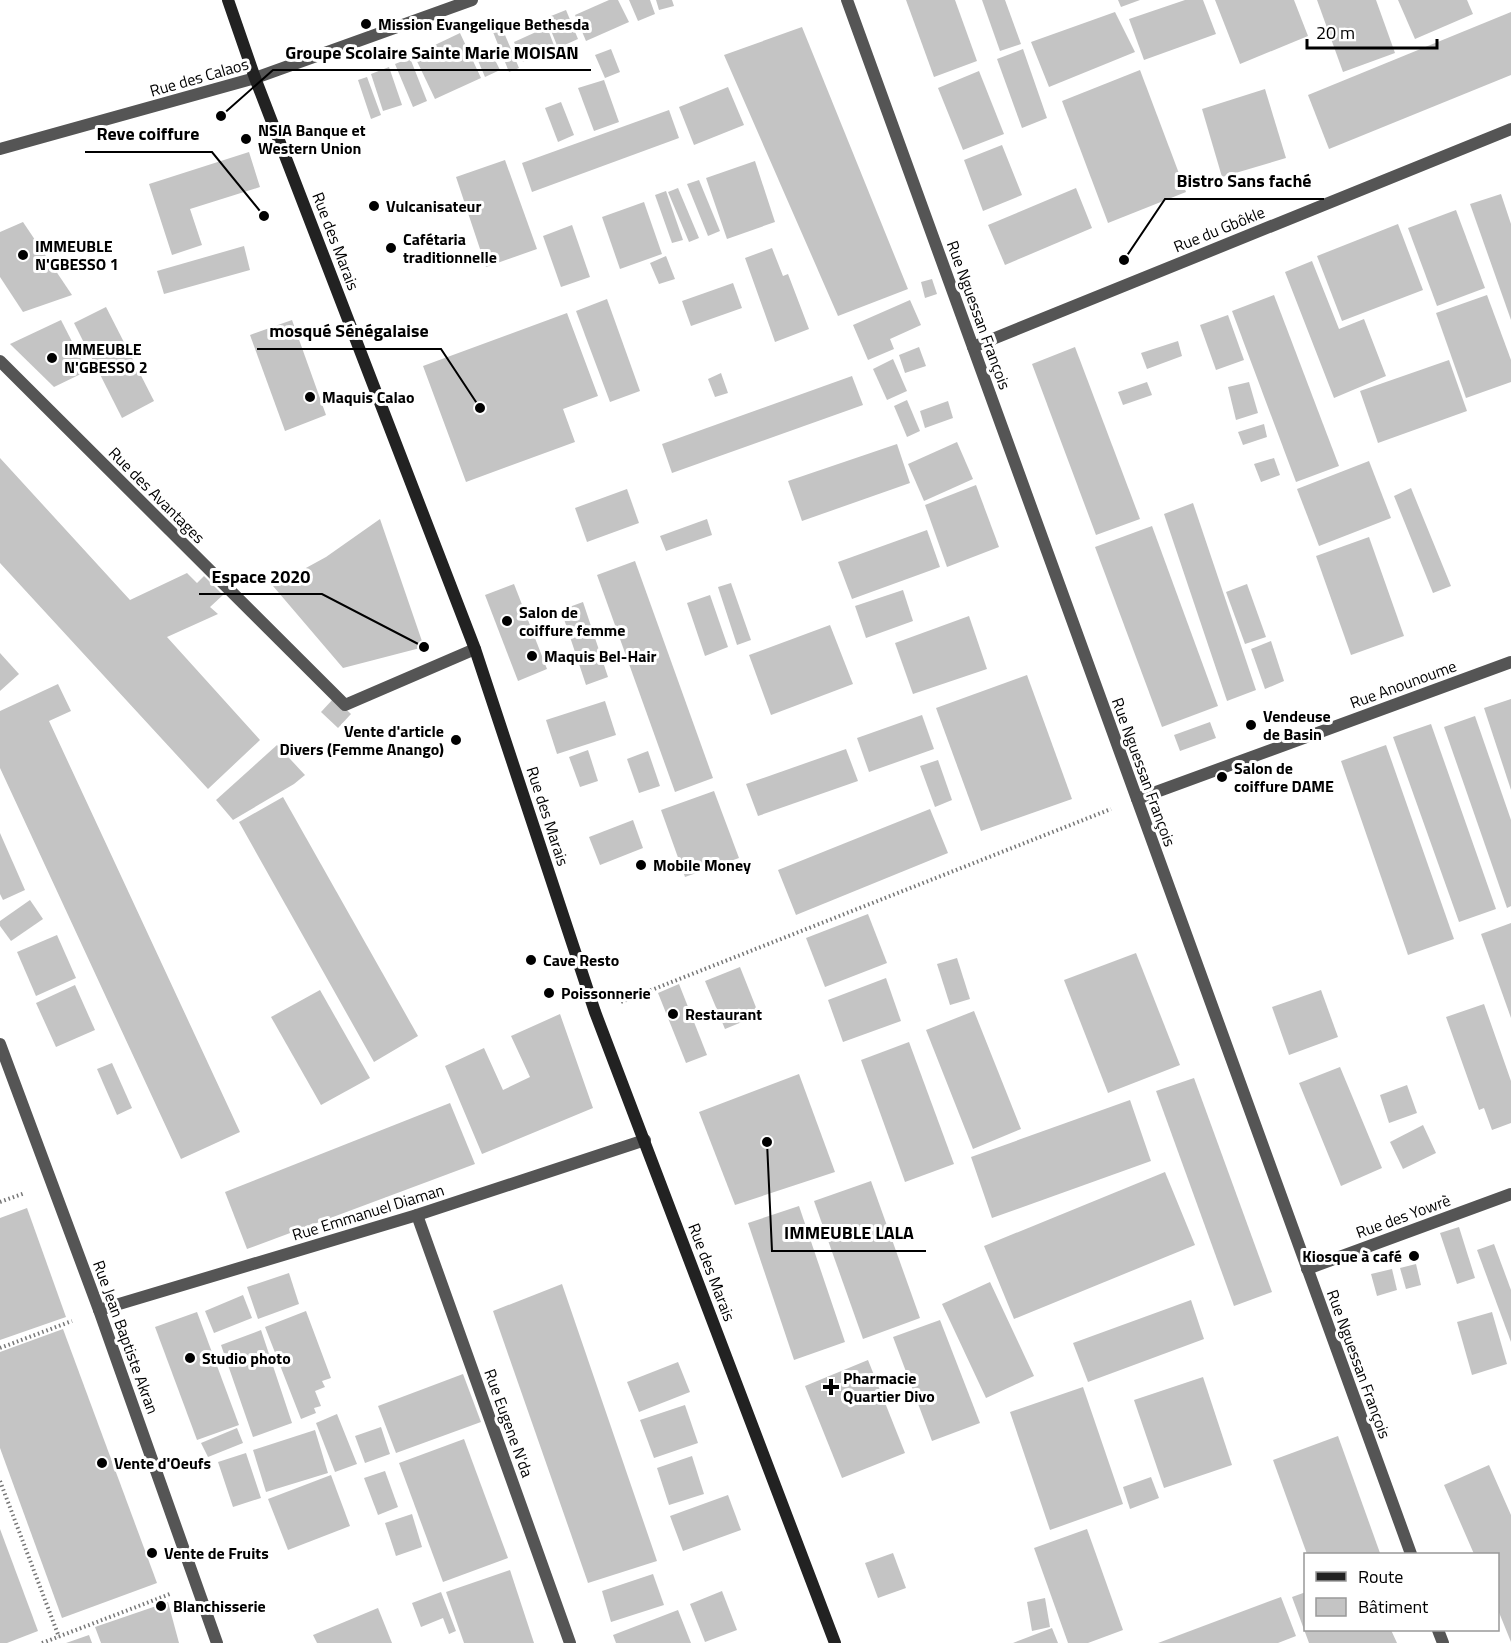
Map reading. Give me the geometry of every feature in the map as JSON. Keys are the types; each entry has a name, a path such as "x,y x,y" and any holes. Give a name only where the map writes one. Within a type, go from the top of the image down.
{"street":[{"name":"Rue des Marais","path":"228,0 255,78 475,649 596,1012 835,1643"},
{"name":"Rue des Calaos","path":"0,149 255,78 472,0"},
{"name":"Rue Nguessan François","path":"848,0 1411,1553"},
{"name":"Rue du Gbôkle","path":"973,347 1511,129"},
{"name":"Rue des Avantages","path":"0,361 345,705 475,649"},
{"name":"Rue Anounoume","path":"1137,800 1511,662"},
{"name":"Rue Jean Baptiste Akran","path":"0,1044 99,1310 217,1643"},
{"name":"Rue Emmanuel Diaman","path":"99,1310 417,1215 645,1140"},
{"name":"Rue des Yowrè","path":"1307,1269 1511,1194"},
{"name":"Rue Eugene N'da","path":"417,1215 570,1643"}],"path":[{"path":"596,1012 1137,800"},
{"path":"0,1348 99,1310"},
{"path":"0,1481 59,1637"},
{"path":"42,1643 196,1584"}],"building":[{"path":"609,0 618,0 629,22 586,41 575,15"},
{"path":"629,0 650,0 655,14 638,21"},
{"path":"656,0 672,0 674,6 659,10"},
{"path":"906,0 955,0 977,61 934,77"},
{"path":"982,0 1005,0 1021,44 1000,51"},
{"path":"1118,0 1140,0 1121,7"},
{"path":"1185,0 1203,0 1216,34 1144,60 1129,19"},
{"path":"1215,0 1294,0 1308,36 1240,64"},
{"path":"1317,0 1376,0 1395,53 1343,72"},
{"path":"1398,0 1467,0 1473,14 1415,39"},
{"path":"566,10 578,39 558,48 546,18"},
{"path":"1115,12 1135,52 1049,87 1031,42"},
{"path":"1511,12 1511,75 1329,149 1308,95"},
{"path":"547,27 555,48 523,62 514,42"},
{"path":"802,27 908,289 838,316 724,55"},
{"path":"502,28 519,68 509,72 493,32"},
{"path":"460,33 481,78 435,99 414,55"},
{"path":"611,49 620,72 605,78 595,55"},
{"path":"1023,49 1047,118 1022,128 997,59"},
{"path":"490,50 500,70 485,77 476,56"},
{"path":"410,58 427,101 413,107 395,64"},
{"path":"389,67 402,105 383,111 371,74"},
{"path":"1140,70 1186,192 1108,223 1062,101"},
{"path":"979,71 1004,134 963,150 938,88"},
{"path":"367,77 381,115 371,119 358,80"},
{"path":"604,80 619,122 594,131 578,88"},
{"path":"728,87 744,125 694,145 679,107"},
{"path":"1265,89 1286,158 1222,177 1202,109"},
{"path":"561,102 574,135 558,142 545,108"},
{"path":"669,110 679,138 532,192 522,163"},
{"path":"1002,145 1022,195 983,211 964,160"},
{"path":"249,152 260,187 190,209 202,245 172,255 149,184"},
{"path":"505,160 537,249 486,267 456,177"},
{"path":"755,161 775,222 727,239 706,178"},
{"path":"699,180 720,231 708,236 687,184"},
{"path":"678,188 699,238 689,242 668,192"},
{"path":"1076,188 1092,228 1005,265 988,225"},
{"path":"666,191 683,240 672,243 655,195"},
{"path":"1501,194 1511,224 1511,320 1470,204"},
{"path":"644,202 662,254 620,269 602,217"},
{"path":"1456,210 1485,288 1437,306 1408,228"},
{"name":"IMMEUBLE N'GBESSO 1","path":"23,222 72,295 23,312 0,277 0,232"},
{"path":"1398,224 1423,290 1342,321 1317,256"},
{"path":"572,225 590,277 561,287 543,236"},
{"path":"244,246 250,270 164,294 157,271"},
{"path":"772,248 783,276 788,274 809,329 775,342 745,258"},
{"path":"666,256 675,279 659,284 650,263"},
{"path":"1312,261 1339,329 1364,319 1386,376 1334,398 1285,272"},
{"path":"932,279 937,294 925,298 921,282"},
{"path":"733,283 742,308 691,326 682,301"},
{"path":"1274,295 1339,466 1296,482 1232,311"},
{"path":"1487,295 1511,360 1511,382 1466,398 1436,313"},
{"path":"607,299 640,391 610,402 576,311"},
{"path":"910,300 921,325 890,339 894,349 868,360 853,325"},
{"path":"106,307 154,401 122,418 74,323"},
{"path":"567,313 598,396 563,409 575,442 466,482 423,366"},
{"path":"1228,315 1244,360 1216,370 1200,325"},
{"name":"IMMEUBLE N'GBESSO 2","path":"61,320 87,371 54,387 10,344"},
{"path":"292,320 326,415 285,431 250,335"},
{"path":"1178,341 1182,356 1147,369 1141,353"},
{"path":"919,347 926,366 905,373 899,355"},
{"path":"1075,347 1140,519 1096,535 1032,364"},
{"path":"893,359 907,391 887,400 873,369"},
{"path":"1449,360 1467,411 1378,443 1360,391"},
{"path":"721,373 728,393 715,397 708,379"},
{"path":"852,376 863,405 672,473 662,444"},
{"path":"1147,382 1152,395 1123,405 1118,392"},
{"path":"1249,382 1258,413 1236,420 1228,387"},
{"path":"907,400 920,431 907,437 894,406"},
{"path":"948,401 953,418 925,428 920,411"},
{"path":"1264,424 1267,437 1243,445 1238,432"},
{"path":"957,442 973,479 924,501 908,464"},
{"path":"897,444 910,483 802,521 788,481"},
{"path":"0,458 130,600 187,573 197,583 204,576 223,595 210,607 218,614 167,637 260,740 208,789 0,563"},
{"path":"1274,458 1280,475 1261,482 1254,464"},
{"path":"1369,461 1391,518 1319,546 1297,489"},
{"path":"976,485 999,547 947,567 925,505"},
{"path":"1411,488 1451,586 1433,593 1394,496"},
{"path":"627,489 639,523 587,542 575,508"},
{"path":"1193,503 1256,690 1227,701 1164,514"},
{"path":"380,519 424,647 343,668 273,586 326,557"},
{"path":"707,519 712,535 666,551 660,536"},
{"path":"1152,526 1218,706 1162,727 1095,547"},
{"path":"927,530 940,567 852,599 838,562"},
{"path":"1369,537 1404,636 1351,655 1316,556"},
{"path":"635,561 713,778 675,792 597,575"},
{"path":"731,583 751,640 737,645 718,587"},
{"path":"514,584 547,669 518,681 485,595"},
{"path":"1247,584 1266,637 1245,644 1226,592"},
{"path":"903,590 913,621 866,638 855,606"},
{"path":"710,595 728,647 705,656 687,603"},
{"path":"583,602 608,677 586,685 561,610"},
{"path":"969,616 987,669 913,694 895,643"},
{"path":"830,625 853,684 771,715 749,655"},
{"path":"1271,641 1284,681 1265,689 1251,649"},
{"path":"0,653 19,674 0,691"},
{"path":"1027,675 1072,799 981,831 936,708"},
{"path":"58,684 71,711 49,721 240,1132 181,1159 0,768 0,711"},
{"path":"334,698 351,714 338,728 321,712"},
{"path":"1511,699 1511,790 1484,708"},
{"path":"605,701 616,735 557,754 546,720"},
{"path":"922,715 934,749 869,772 857,738"},
{"path":"1475,716 1511,820 1511,906 1507,908 1444,727"},
{"path":"1210,722 1216,738 1180,751 1174,735"},
{"path":"1431,724 1496,909 1459,922 1393,737"},
{"path":"277,745 305,775 294,784 233,820 216,800"},
{"path":"1386,745 1454,939 1408,955 1341,761"},
{"path":"846,749 858,781 758,816 746,784"},
{"path":"588,750 598,781 580,787 569,757"},
{"path":"648,751 660,786 639,793 627,759"},
{"path":"938,760 952,800 935,807 920,766"},
{"path":"714,791 739,858 685,877 661,810"},
{"path":"283,797 418,1036 374,1062 239,822"},
{"path":"930,809 948,853 796,915 778,870"},
{"path":"633,820 643,848 600,865 589,837"},
{"path":"0,833 25,890 3,900 0,894"},
{"path":"30,900 43,919 11,941 0,926 0,921"},
{"path":"868,914 887,963 825,987 806,938"},
{"path":"1511,923 1511,1018 1481,934"},
{"path":"57,935 76,978 36,996 17,952"},
{"path":"1136,953 1180,1065 1108,1093 1064,980"},
{"path":"957,958 970,999 950,1005 937,964"},
{"path":"740,967 759,1015 725,1029 705,981"},
{"path":"886,978 901,1021 843,1042 828,1000"},
{"path":"679,984 707,1055 686,1063 658,993"},
{"path":"75,985 95,1030 56,1047 36,1003"},
{"path":"320,990 370,1078 321,1105 271,1017"},
{"path":"1321,990 1338,1037 1289,1055 1272,1007"},
{"path":"1484,1004 1511,1081 1511,1123 1492,1130 1484,1108 1479,1110 1446,1017"},
{"path":"974,1011 1021,1129 973,1149 926,1030"},
{"path":"560,1014 593,1108 482,1154 445,1066 484,1048 503,1090 530,1077 511,1036"},
{"path":"909,1042 954,1164 905,1182 861,1060"},
{"path":"112,1063 132,1108 117,1115 97,1069"},
{"path":"1340,1067 1382,1168 1341,1186 1299,1083"},
{"path":"799,1074 835,1172 735,1205 699,1112"},
{"path":"1194,1078 1272,1292 1234,1306 1156,1091"},
{"path":"1407,1085 1417,1113 1389,1123 1380,1095"},
{"path":"1130,1100 1151,1161 992,1218 971,1157"},
{"path":"450,1103 475,1164 247,1249 225,1192"},
{"path":"1423,1125 1436,1153 1403,1169 1390,1142"},
{"path":"1165,1172 1195,1245 1014,1319 984,1246"},
{"path":"871,1181 920,1318 863,1339 814,1201"},
{"path":"799,1206 845,1342 794,1360 748,1223"},
{"path":"27,1208 66,1317 0,1340 0,1218"},
{"path":"1459,1227 1475,1278 1457,1284 1440,1233"},
{"path":"1494,1244 1511,1290 1511,1342 1477,1250"},
{"path":"1416,1264 1421,1285 1406,1289 1400,1268"},
{"path":"1392,1269 1397,1290 1377,1296 1371,1274"},
{"path":"289,1273 299,1304 258,1319 247,1287"},
{"path":"990,1282 1034,1376 986,1398 942,1304"},
{"path":"562,1284 657,1561 588,1583 493,1311"},
{"path":"243,1295 252,1318 214,1333 205,1311"},
{"path":"1191,1300 1204,1339 1088,1382 1073,1343"},
{"path":"306,1311 331,1378 322,1381 325,1387 315,1391 321,1406 314,1408 316,1413 301,1419 265,1327"},
{"path":"197,1312 239,1425 197,1440 155,1327"},
{"path":"1492,1312 1507,1364 1472,1375 1457,1322"},
{"path":"940,1320 980,1423 932,1441 893,1337"},
{"path":"63,1329 157,1583 62,1618 0,1448 0,1352"},
{"path":"261,1330 292,1423 253,1437 221,1345"},
{"path":"868,1360 905,1453 842,1478 805,1386"},
{"path":"678,1362 690,1392 639,1412 627,1382"},
{"path":"463,1374 481,1422 396,1453 378,1406"},
{"path":"1203,1377 1232,1465 1164,1488 1134,1400"},
{"path":"1083,1387 1123,1504 1050,1530 1010,1412"},
{"path":"685,1405 698,1443 654,1458 640,1420"},
{"path":"337,1414 357,1464 335,1472 316,1423"},
{"path":"381,1427 390,1454 365,1463 355,1436"},
{"path":"237,1428 243,1443 208,1457 201,1443"},
{"path":"315,1430 328,1473 266,1492 253,1450"},
{"path":"1338,1436 1380,1553 1307,1553 1273,1460"},
{"path":"464,1439 508,1558 443,1582 399,1463"},
{"path":"246,1453 261,1498 233,1507 218,1462"},
{"path":"692,1456 704,1494 669,1505 657,1468"},
{"path":"1489,1465 1511,1515 1511,1642 1499,1612 1499,1553 1474,1553 1444,1485"},
{"path":"385,1471 398,1507 378,1515 364,1478"},
{"path":"331,1475 350,1526 288,1550 268,1499"},
{"path":"1151,1477 1159,1498 1130,1509 1123,1487"},
{"path":"728,1495 741,1530 683,1551 670,1516"},
{"path":"412,1514 422,1547 396,1556 385,1523"},
{"path":"0,1529 38,1631 7,1643 0,1643"},
{"path":"1087,1529 1123,1630 1088,1643 1068,1643 1034,1548"},
{"path":"893,1553 906,1588 878,1598 865,1563"},
{"path":"510,1570 534,1643 464,1643 446,1592"},
{"path":"653,1574 664,1605 611,1622 602,1591"},
{"path":"722,1591 737,1630 705,1642 690,1604"},
{"path":"441,1592 456,1631 449,1634 443,1618 421,1627 412,1603"},
{"path":"1304,1593 1304,1629 1292,1597"},
{"path":"1281,1597 1296,1636 1278,1643 1158,1643"},
{"path":"1045,1598 1050,1627 1032,1631 1027,1602"},
{"path":"168,1602 179,1643 101,1643 95,1627"},
{"path":"378,1608 392,1643 317,1643 313,1635"},
{"path":"678,1610 691,1643 616,1643 613,1635"},
{"path":"1052,1628 1058,1643 1013,1643"},
{"path":"1305,1631 1391,1631 1397,1643 1309,1643"},
{"path":"89,1635 92,1643 66,1643"}],"place":[{"name":"Mission Evangelique Bethesda","path":"366,24"},
{"name":"Groupe Scolaire Sainte Marie MOISAN","path":"221,116"},
{"name":"NSIA Banque et Western Union","path":"246,139"},
{"name":"Vulcanisateur","path":"374,206"},
{"name":"Reve coiffure","path":"264,216"},
{"name":"Cafétaria traditionnelle","path":"391,248"},
{"name":"IMMEUBLE N'GBESSO 1","path":"23,255"},
{"name":"Bistro Sans faché","path":"1124,260"},
{"name":"IMMEUBLE N'GBESSO 2","path":"52,358"},
{"name":"Maquis Calao","path":"310,397"},
{"name":"mosqué Sénégalaise","path":"480,408"},
{"name":"Salon de coiffure femme","path":"507,621"},
{"name":"Espace 2020","path":"424,647"},
{"name":"Maquis Bel-Hair","path":"532,656"},
{"name":"Vendeuse de Basin","path":"1251,725"},
{"name":"Vente d'article Divers (Femme Anango)","path":"456,740"},
{"name":"Salon de coiffure DAME","path":"1222,777"},
{"name":"Mobile Money","path":"641,865"},
{"name":"Cave Resto","path":"531,960"},
{"name":"Poissonnerie","path":"549,993"},
{"name":"Restaurant","path":"673,1014"},
{"name":"IMMEUBLE LALA","path":"767,1142"},
{"name":"Kiosque à café","path":"1414,1256"},
{"name":"Studio photo","path":"190,1358"},
{"name":"Pharmacie Quartier Divo","path":"831,1387"},
{"name":"Vente d'Oeufs","path":"102,1463"},
{"name":"Vente de Fruits","path":"152,1553"},
{"name":"Blanchisserie","path":"161,1606"}]}
